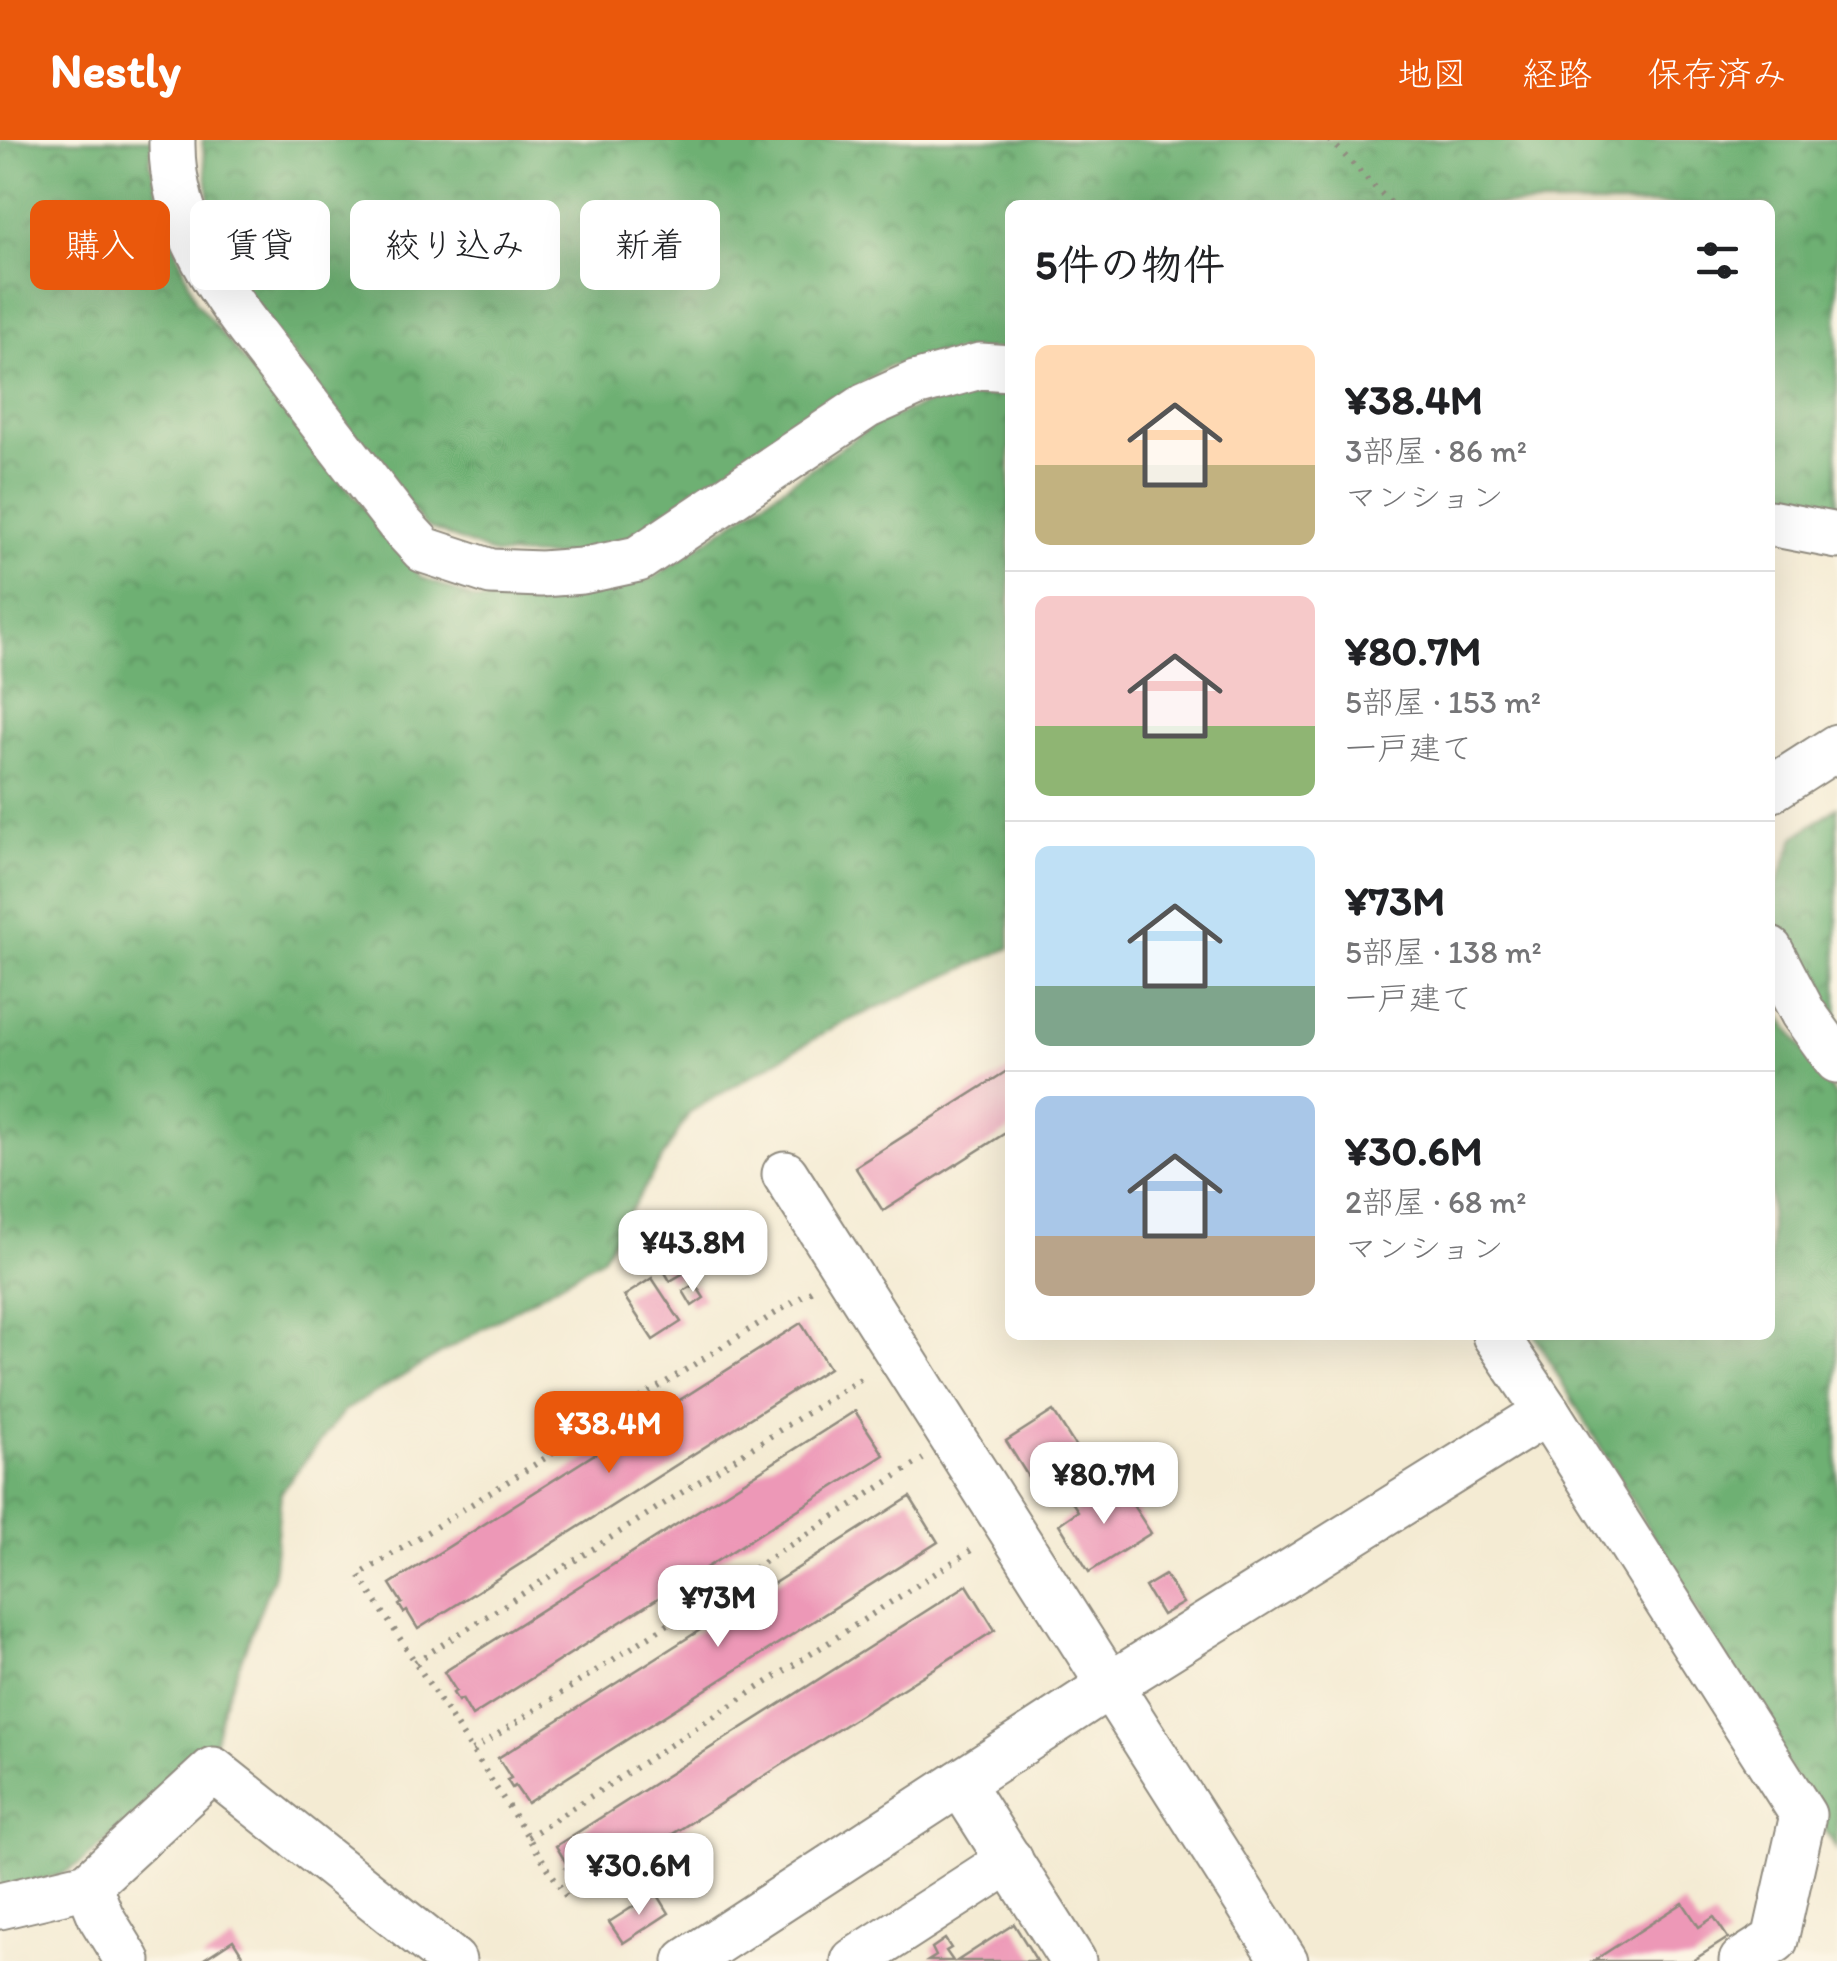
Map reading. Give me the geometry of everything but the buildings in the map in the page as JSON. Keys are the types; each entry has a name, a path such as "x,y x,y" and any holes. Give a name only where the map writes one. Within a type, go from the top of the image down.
{"street":[{"path":"172,140 171,169 186,222 214,283 424,550 491,572 582,571 638,559 866,406 914,384 980,366 1005,368"},
{"path":"1775,524 1837,536"},
{"path":"1775,787 1837,747"},
{"path":"1775,959 1804,1013 1837,1060"},
{"path":"786,1174 1286,1961"},
{"path":"1499,1340 1803,1816 1774,1940 1742,1961"},
{"path":"687,1961 1110,1685 1547,1412"},
{"path":"0,1906 88,1885 213,1770 453,1961"},
{"path":"960,1782 1074,1961"},
{"path":"854,1961 1010,1860"},
{"path":"88,1885 100,1917 128,1961"}],"path":[{"path":"1330,140 1387,200"},
{"path":"566,1896 359,1575 846,1269"},
{"path":"415,1662 900,1354"},
{"path":"472,1751 954,1439"},
{"path":"528,1837 1009,1526"}],"green space":[{"path":"0,140 153,140 150,163 161,200 30,200 30,290 170,290 170,229 196,302 421,577 477,600 543,604 653,578 876,423 939,399 1005,394 1005,950 836,1026 690,1112 602,1258 344,1411 281,1491 273,1577 223,1706 213,1748 83,1862 62,1874 0,1892"},
{"path":"202,140 1837,140 1837,516 1775,505 1775,200 1005,200 1005,349 960,351 886,367 631,544 583,557 495,555 425,526 241,290 330,290 330,200 209,200"},
{"path":"1837,807 1837,1033 1812,1001 1775,916 1775,891 1795,837"},
{"path":"1775,1003 1837,1098 1837,1850 1537,1340 1775,1340"}]}
